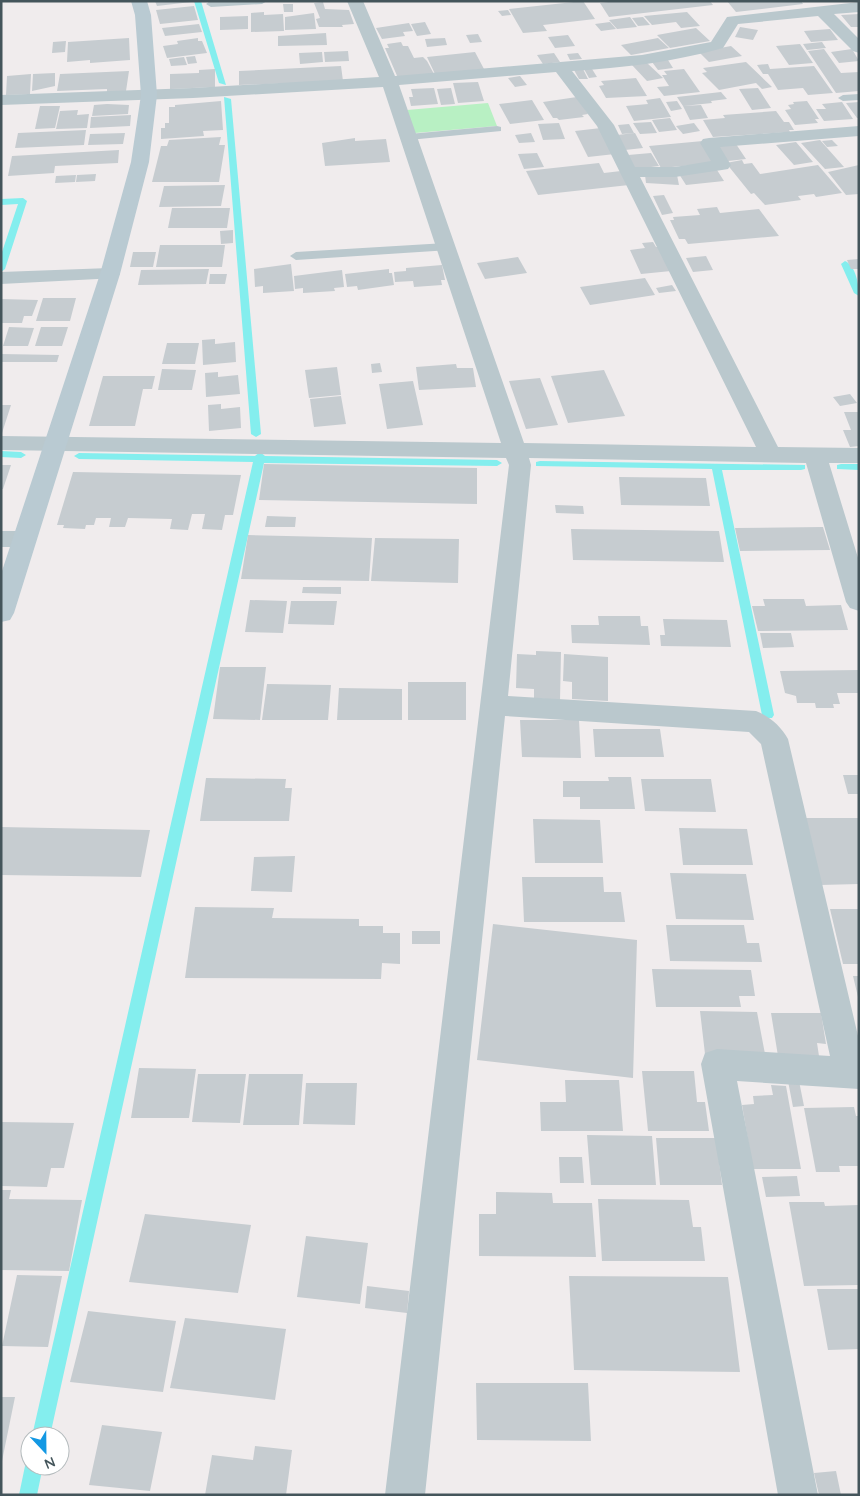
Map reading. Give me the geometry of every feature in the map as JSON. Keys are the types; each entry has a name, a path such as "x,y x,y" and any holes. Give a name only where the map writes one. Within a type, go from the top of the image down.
{"street":[{"path":"1,612 13,539 56,444 110,274 140,162 149,95 143,16 139,1"},
{"path":"355,1 390,83 520,465 405,1495"},
{"path":"1,100 390,83 560,67 702,50 718,44 733,20 821,7 859,7"},
{"path":"821,7 859,48"},
{"path":"560,67 605,125 771,455"},
{"path":"629,172 675,172 722,165 709,143 859,130"},
{"path":"1,278 110,274"},
{"path":"1,443 859,456"},
{"path":"815,456 859,602"},
{"path":"493,705 756,722 774,739 854,1072 717,1064 798,1495"}],"lane":[{"path":"211,4 262,1"},
{"path":"843,98 859,97"},
{"path":"409,137 497,129"},
{"path":"296,256 446,247"}],"green space":[{"path":"488,103 497,126 415,133 407,110"}],"building":[{"path":"155,1 191,1 191,2 157,6"},
{"path":"583,1 595,19 543,25 547,31 523,33 509,9"},
{"path":"617,1 710,1 713,5 609,17 600,3"},
{"path":"727,1 801,1 803,4 736,12"},
{"path":"323,2 325,9 349,10 354,24 342,25 343,27 319,27 316,19 320,18 314,3"},
{"path":"283,4 293,4 293,12 284,12"},
{"path":"194,6 198,20 160,24 156,10"},
{"path":"508,10 511,15 502,16 498,11"},
{"path":"264,12 264,15 283,14 284,31 251,32 251,13"},
{"path":"687,12 700,26 681,28 676,22 652,25 644,16"},
{"path":"314,13 316,29 285,30 285,17"},
{"path":"859,14 859,27 851,27 841,15"},
{"path":"248,16 248,29 220,30 220,17"},
{"path":"630,17 637,27 617,29 609,20"},
{"path":"643,17 650,25 638,26 632,18"},
{"path":"425,22 431,34 417,36 411,24"},
{"path":"610,22 616,29 601,31 595,24"},
{"path":"409,23 413,31 403,32 405,36 382,39 376,28"},
{"path":"199,24 202,32 165,36 162,28"},
{"path":"740,27 758,30 753,40 735,37"},
{"path":"696,28 710,41 670,48 657,35"},
{"path":"830,29 838,40 811,42 804,31"},
{"path":"326,33 327,45 278,46 278,36"},
{"path":"478,34 482,42 470,43 466,35"},
{"path":"568,35 575,46 555,48 548,37"},
{"path":"129,38 130,60 90,63 90,60 67,62 68,42"},
{"path":"198,38 198,41 202,41 207,53 167,58 163,46 178,44 177,41"},
{"path":"445,38 447,45 427,47 425,39"},
{"path":"658,38 669,48 631,55 621,45"},
{"path":"66,41 65,52 52,53 53,42"},
{"path":"401,42 403,46 408,46 414,58 423,57 434,74 398,78 385,48 389,48 387,44"},
{"path":"822,42 826,48 807,50 803,44"},
{"path":"800,44 813,63 789,65 776,46"},
{"path":"731,46 742,56 709,62 699,52"},
{"path":"824,49 841,73 859,72 859,91 836,93 808,51"},
{"path":"852,49 859,61 839,63 831,52"},
{"path":"348,51 349,61 325,62 324,52"},
{"path":"322,52 323,62 300,64 299,53"},
{"path":"475,52 484,69 435,74 427,57"},
{"path":"554,53 560,62 543,64 537,55"},
{"path":"578,53 582,59 570,60 567,54"},
{"path":"195,56 197,63 188,64 186,57"},
{"path":"184,57 187,65 171,66 169,59"},
{"path":"668,60 673,68 658,70 652,62"},
{"path":"646,62 663,78 647,81 631,64"},
{"path":"746,62 772,87 762,89 756,83 719,90 702,73 707,72 703,68"},
{"path":"768,64 770,69 814,66 833,93 808,95 803,88 778,90 768,74 763,74 757,65"},
{"path":"341,66 343,81 239,85 239,71"},
{"path":"215,69 215,87 170,89 170,74 199,73 199,70"},
{"path":"583,69 588,79 579,79 574,70"},
{"path":"584,69 592,69 597,77 589,78"},
{"path":"684,69 700,92 664,96 657,87 669,86 662,75 667,75 664,71"},
{"path":"129,71 126,91 107,92 107,89 57,91 60,74"},
{"path":"55,73 55,86 32,91 33,74"},
{"path":"31,74 30,94 6,95 7,76"},
{"path":"520,76 527,85 515,87 508,78"},
{"path":"636,78 647,96 606,98 599,86 604,85 601,81"},
{"path":"478,82 484,101 458,103 453,83"},
{"path":"434,88 438,104 411,106 409,97 413,97 411,89"},
{"path":"451,88 455,104 441,105 437,89"},
{"path":"758,88 771,108 752,110 739,89"},
{"path":"721,92 727,99 711,101 712,103 683,106 677,97"},
{"path":"577,97 588,114 582,115 584,117 559,120 553,118 543,102"},
{"path":"660,98 671,117 634,121 626,106 648,104 646,100"},
{"path":"532,100 544,120 510,124 499,104"},
{"path":"221,101 223,130 203,131 204,136 161,139 161,128 165,128 165,123 169,123 169,107"},
{"path":"677,101 682,109 671,111 666,102"},
{"path":"807,101 819,119 815,119 818,123 795,125 785,110 791,109 788,105 794,104 793,102"},
{"path":"842,102 853,119 824,121 816,109 826,109 822,104"},
{"path":"859,102 859,118 857,118 846,103"},
{"path":"94,105 129,105 128,114 92,116"},
{"path":"701,105 708,118 690,120 683,106"},
{"path":"40,106 60,106 55,128 35,129"},
{"path":"78,110 77,115 89,114 87,128 56,129 60,111"},
{"path":"776,111 784,122 789,122 794,130 789,130 790,132 713,137 703,120 725,118 723,115"},
{"path":"131,115 130,126 90,128 91,117"},
{"path":"670,118 677,130 659,132 652,120"},
{"path":"651,122 657,133 640,134 633,123"},
{"path":"559,123 565,139 543,140 538,124"},
{"path":"694,123 700,131 683,134 676,126"},
{"path":"629,124 634,133 622,134 618,125"},
{"path":"601,128 615,154 588,157 575,131"},
{"path":"86,130 84,145 15,148 18,133"},
{"path":"125,133 123,144 88,145 90,134"},
{"path":"531,133 535,142 519,143 515,135"},
{"path":"635,133 643,148 625,150 617,135"},
{"path":"221,137 219,145 225,145 219,182 152,182 161,146 167,146 169,140"},
{"path":"355,138 355,141 386,139 390,162 325,166 322,143"},
{"path":"820,140 844,167 825,169 801,143"},
{"path":"832,140 838,146 827,147 822,141"},
{"path":"703,141 716,163 661,168 649,146"},
{"path":"796,142 813,162 794,165 776,145"},
{"path":"736,144 746,159 728,161 718,146"},
{"path":"119,150 118,163 55,166 54,173 8,176 12,156"},
{"path":"537,153 544,167 524,169 518,154"},
{"path":"651,153 659,166 635,169 628,155"},
{"path":"742,160 744,164 752,163 760,174 818,165 842,193 816,197 814,194 798,196 801,200 765,205 754,193 751,194 726,163"},
{"path":"599,163 604,173 621,171 629,185 538,195 526,171"},
{"path":"859,165 859,194 846,195 828,172"},
{"path":"717,170 724,181 686,185 679,174"},
{"path":"96,174 95,181 76,182 77,175"},
{"path":"76,175 75,182 55,183 56,176"},
{"path":"645,175 677,175 679,185 646,183"},
{"path":"225,185 221,206 159,207 164,186"},
{"path":"664,195 673,213 662,215 653,196"},
{"path":"717,207 720,213 759,209 779,236 688,244 685,239 679,239 670,220 674,220 673,217 700,215 697,209"},
{"path":"172,208 230,208 227,228 168,228"},
{"path":"233,230 233,243 221,244 220,231"},
{"path":"653,242 656,247 659,247 671,271 641,274 630,250 645,248 642,243"},
{"path":"160,245 225,245 222,267 156,267"},
{"path":"133,252 156,252 153,267 130,267"},
{"path":"706,256 713,270 693,272 686,258"},
{"path":"518,257 527,273 485,279 477,263"},
{"path":"859,259 859,269 851,269 847,260"},
{"path":"291,264 294,291 263,293 263,286 255,287 254,269"},
{"path":"442,265 445,280 441,280 442,285 414,287 413,281 395,282 394,272 406,271 406,268"},
{"path":"209,269 206,284 138,285 141,270"},
{"path":"389,269 389,273 392,273 394,285 358,290 357,286 347,287 345,274"},
{"path":"342,270 344,287 334,288 335,291 303,293 303,288 295,289 294,276"},
{"path":"210,274 227,274 225,284 209,284"},
{"path":"645,278 655,295 590,305 580,287"},
{"path":"672,285 676,291 659,293 656,288"},
{"path":"43,298 76,298 70,321 36,321"},
{"path":"1,299 38,300 32,316 24,316 22,323 1,323"},
{"path":"9,327 34,328 28,346 3,346"},
{"path":"41,327 68,327 62,346 35,346"},
{"path":"215,339 215,344 235,342 236,362 203,365 202,340"},
{"path":"167,343 199,343 195,364 162,364"},
{"path":"1,354 59,355 57,362 1,362"},
{"path":"380,363 382,372 372,373 371,364"},
{"path":"456,364 457,368 473,368 476,387 419,390 416,367"},
{"path":"337,367 341,395 309,398 305,370"},
{"path":"162,369 196,370 192,390 158,390"},
{"path":"604,370 625,416 568,423 551,376"},
{"path":"218,372 218,377 238,375 240,394 206,397 205,373"},
{"path":"103,376 155,376 152,389 143,389 135,426 89,426"},
{"path":"540,378 558,425 526,429 509,381"},
{"path":"413,381 423,425 387,429 379,384"},
{"path":"850,394 857,403 840,406 833,397"},
{"path":"341,396 346,424 314,427 310,399"},
{"path":"221,404 221,409 240,407 241,428 209,431 208,405"},
{"path":"1,405 11,405 2,433 1,433"},
{"path":"844,412 859,412 859,446 850,447 843,430 851,430"},
{"path":"264,464 477,468 477,504 259,500"},
{"path":"1,465 11,465 3,489 1,489"},
{"path":"73,472 241,475 233,515 225,515 222,530 202,529 205,514 192,514 188,530 170,529 172,519 128,518 125,527 109,527 111,518 96,518 94,525 86,525 85,529 63,528 64,525 57,525"},
{"path":"619,477 706,478 710,506 621,505"},
{"path":"555,505 583,506 584,514 556,513"},
{"path":"267,516 296,517 295,527 265,527"},
{"path":"823,527 830,550 740,551 735,528"},
{"path":"571,529 719,531 724,562 573,560"},
{"path":"248,535 372,538 369,581 241,579"},
{"path":"375,538 459,539 458,583 371,581"},
{"path":"303,587 341,587 341,594 302,593"},
{"path":"763,599 804,599 806,606 841,605 848,630 758,631 752,606 765,606"},
{"path":"250,600 287,601 283,633 245,632"},
{"path":"291,601 337,601 334,625 288,624"},
{"path":"598,616 640,616 641,626 648,626 650,645 572,643 571,625 599,625"},
{"path":"663,619 727,620 731,647 661,646 660,635 665,635"},
{"path":"760,633 791,633 794,647 763,648"},
{"path":"536,651 561,652 560,700 534,698 534,689 516,688 517,654 536,655"},
{"path":"564,654 608,657 608,701 572,699 572,682 563,681"},
{"path":"220,667 266,667 260,720 213,719"},
{"path":"859,670 859,693 837,693 840,704 833,704 834,708 816,708 815,703 797,703 796,696 785,693 780,671"},
{"path":"408,682 466,682 466,720 408,720"},
{"path":"267,684 331,685 328,720 262,720"},
{"path":"339,688 402,689 402,720 337,720"},
{"path":"520,720 579,720 581,758 522,757"},
{"path":"593,729 660,729 664,757 595,757"},
{"path":"843,775 859,775 859,794 848,794"},
{"path":"608,777 631,777 635,809 580,809 580,797 563,797 563,781 609,781"},
{"path":"206,778 286,779 285,788 292,788 289,821 200,821"},
{"path":"641,779 711,779 716,812 645,811"},
{"path":"805,818 859,818 859,884 820,885"},
{"path":"533,819 600,820 603,863 535,863"},
{"path":"1,827 150,830 141,877 1,875"},
{"path":"679,828 747,829 753,865 683,865"},
{"path":"295,856 292,892 251,891 254,857"},
{"path":"670,873 746,874 754,920 676,919"},
{"path":"522,877 603,877 604,892 621,892 625,922 524,922"},
{"path":"195,907 274,908 272,918 359,919 359,926 383,926 383,933 400,933 400,964 382,963 381,979 185,978"},
{"path":"830,909 859,909 859,964 843,964"},
{"path":"493,924 637,940 633,1078 477,1060"},
{"path":"666,925 744,925 747,943 759,943 762,962 670,961"},
{"path":"412,931 440,931 440,944 412,944"},
{"path":"652,969 751,970 755,996 739,996 741,1007 656,1007"},
{"path":"853,976 859,976 859,997 858,997"},
{"path":"700,1011 757,1012 765,1054 705,1054"},
{"path":"771,1013 821,1013 826,1044 817,1043 819,1056 778,1056"},
{"path":"139,1068 196,1069 189,1118 131,1118"},
{"path":"642,1071 694,1071 697,1102 705,1102 709,1131 648,1131"},
{"path":"198,1074 246,1074 240,1123 192,1122"},
{"path":"249,1074 303,1074 299,1125 243,1125"},
{"path":"565,1080 619,1080 623,1131 541,1131 540,1102 566,1102"},
{"path":"788,1081 799,1081 804,1106 793,1107"},
{"path":"306,1083 357,1083 355,1125 303,1124"},
{"path":"771,1085 786,1086 801,1169 753,1169 742,1105 754,1104 753,1096 773,1095"},
{"path":"854,1107 856,1116 859,1116 859,1166 839,1166 840,1172 816,1172 804,1108"},
{"path":"1,1122 74,1123 64,1168 51,1168 47,1187 1,1186"},
{"path":"587,1135 652,1136 656,1185 591,1185"},
{"path":"656,1138 716,1138 722,1185 660,1185"},
{"path":"559,1157 582,1157 584,1183 560,1183"},
{"path":"797,1176 800,1196 766,1197 762,1177"},
{"path":"1,1190 11,1190 9,1199 82,1200 69,1271 1,1270"},
{"path":"496,1192 552,1193 553,1203 592,1203 596,1257 479,1256 479,1214 496,1214"},
{"path":"598,1199 689,1200 693,1227 701,1227 705,1261 602,1261"},
{"path":"789,1202 824,1202 825,1206 859,1205 859,1285 804,1286"},
{"path":"145,1214 251,1225 238,1293 129,1282"},
{"path":"306,1236 368,1243 360,1304 297,1297"},
{"path":"17,1275 62,1276 48,1347 2,1346"},
{"path":"569,1276 728,1277 740,1372 574,1370"},
{"path":"367,1286 409,1291 407,1313 365,1308"},
{"path":"817,1289 859,1289 859,1349 828,1350"},
{"path":"88,1311 176,1321 163,1392 70,1382"},
{"path":"185,1318 286,1329 275,1400 170,1388"},
{"path":"476,1383 588,1383 591,1441 477,1440"},
{"path":"1,1397 15,1397 2,1461 1,1461"},
{"path":"102,1425 162,1432 150,1491 89,1485"},
{"path":"255,1446 292,1450 286,1495 205,1495 212,1455 253,1460"},
{"path":"836,1471 841,1495 819,1495 814,1473"}],"waterway":[{"path":"197,1 223,83"},
{"path":"227,99 256,434"},
{"path":"1,202 23,201 1,269"},
{"path":"845,264 859,293"},
{"path":"1,454 21,455"},
{"path":"259,459 260,455"},
{"path":"79,456 259,459"},
{"path":"43,1426 259,459"},
{"path":"259,459 497,463"},
{"path":"540,464 716,466"},
{"path":"716,466 801,467"},
{"path":"716,466 768,715"},
{"path":"841,467 859,467"},
{"path":"28,1495 32,1476"}]}
